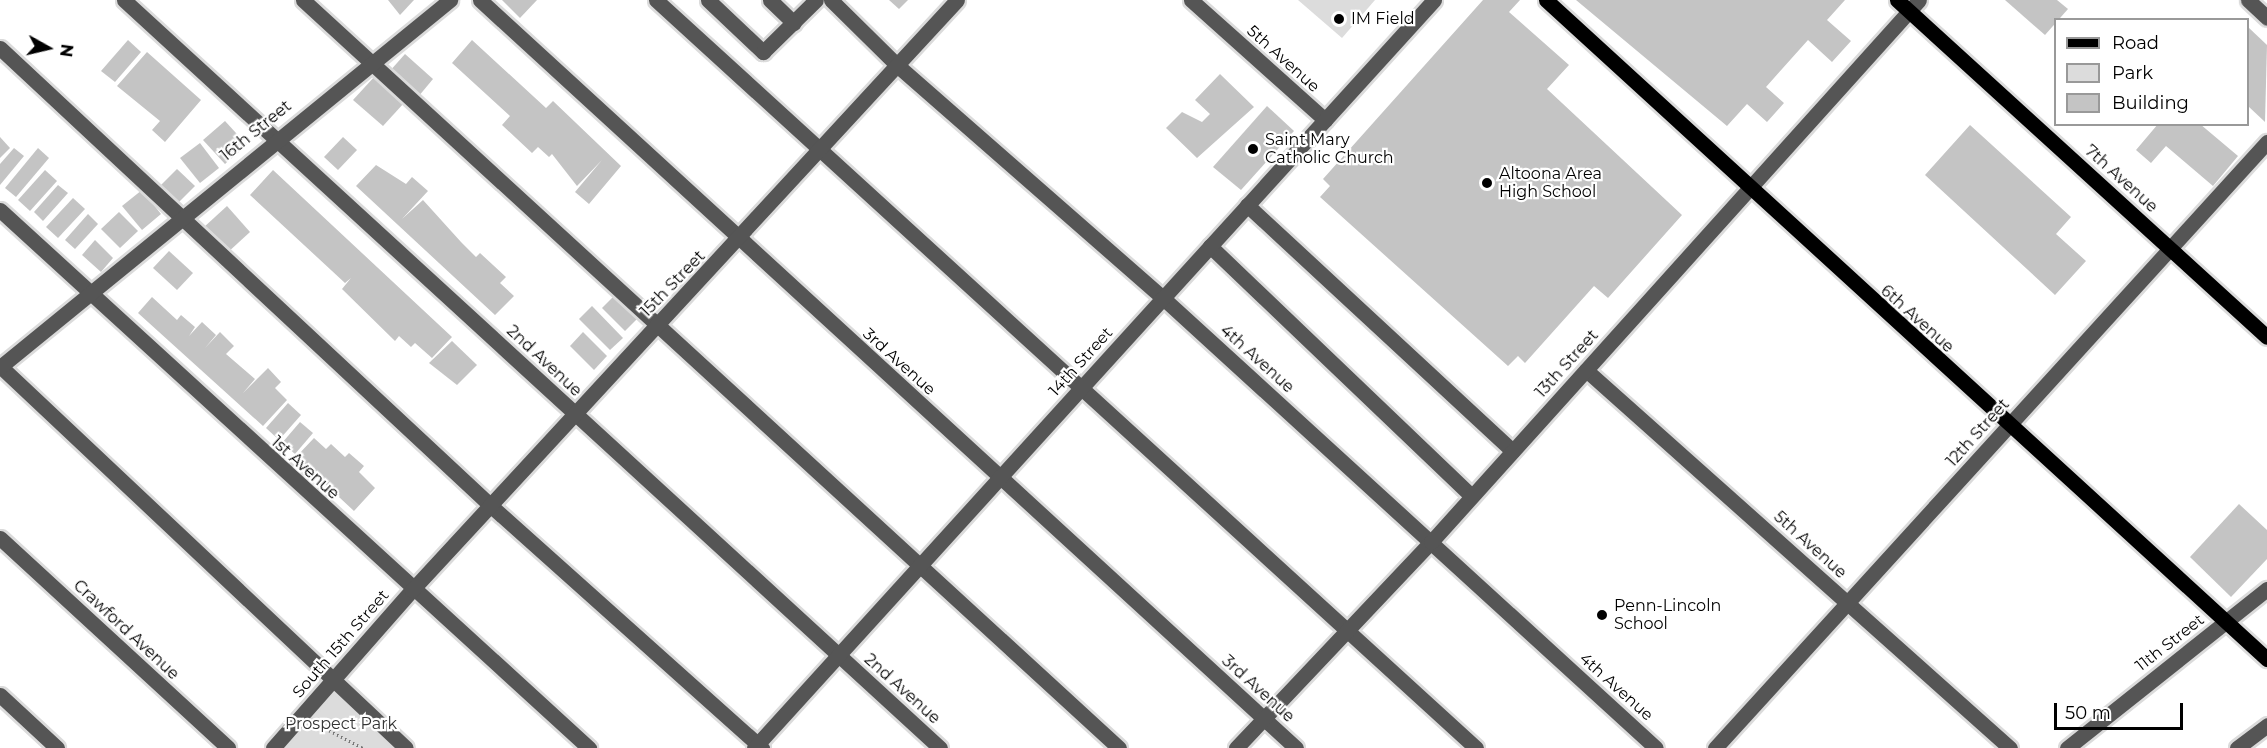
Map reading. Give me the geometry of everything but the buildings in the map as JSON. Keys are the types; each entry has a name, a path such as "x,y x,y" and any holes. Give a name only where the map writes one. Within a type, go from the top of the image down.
{"main road":[{"name":"6th Avenue","path":"1546,0 2008,426 2267,659"},
{"name":"7th Avenue","path":"1897,0 1914,5 2267,337"}],"street":[{"name":"2nd Avenue","path":"124,0 940,748"},
{"path":"303,0 1119,748"},
{"name":"16th Street","path":"0,367 276,137 450,0"},
{"name":"3rd Avenue","path":"480,0 739,241 1296,748"},
{"path":"656,0 1476,748"},
{"path":"708,0 763,52 816,0"},
{"path":"770,0 794,22"},
{"name":"4th Avenue","path":"831,0 897,66 1163,298 1656,748"},
{"name":"15th Street","path":"412,590 574,413 739,241 957,0"},
{"name":"5th Avenue","path":"1191,0 1325,120"},
{"name":"14th Street","path":"758,747 1434,0"},
{"path":"2248,0 2267,18"},
{"name":"13th Street","path":"1236,748 1431,542 1914,5"},
{"path":"0,48 490,505 758,747"},
{"name":"12th Street","path":"1715,748 2267,142"},
{"path":"1247,205 1513,451"},
{"name":"1st Avenue","path":"0,210 88,294 412,590 589,748"},
{"path":"1210,246 1472,496"},
{"path":"0,367 406,748"},
{"name":"5th Avenue","path":"1586,370 2010,748"},
{"name":"Crawford Avenue","path":"0,538 228,748"},
{"name":"11th Street","path":"2067,748 2267,589"},
{"name":"South 15th Street","path":"273,748 412,590"},
{"path":"0,695 57,748"},
{"path":"2237,748 2267,725"}],"path":[{"path":"317,724 363,748"}],"green space":[{"name":"IM Field","path":"1298,0 1375,0 1342,38"},
{"name":"Prospect Park","path":"338,688 403,748 283,748"}],"place":[{"name":"IM Field","path":"1339,19"},
{"name":"Saint Mary Catholic Church","path":"1253,149"},
{"name":"Altoona Area High School","path":"1487,183"},
{"name":"Penn-Lincoln School","path":"1602,615"}]}
